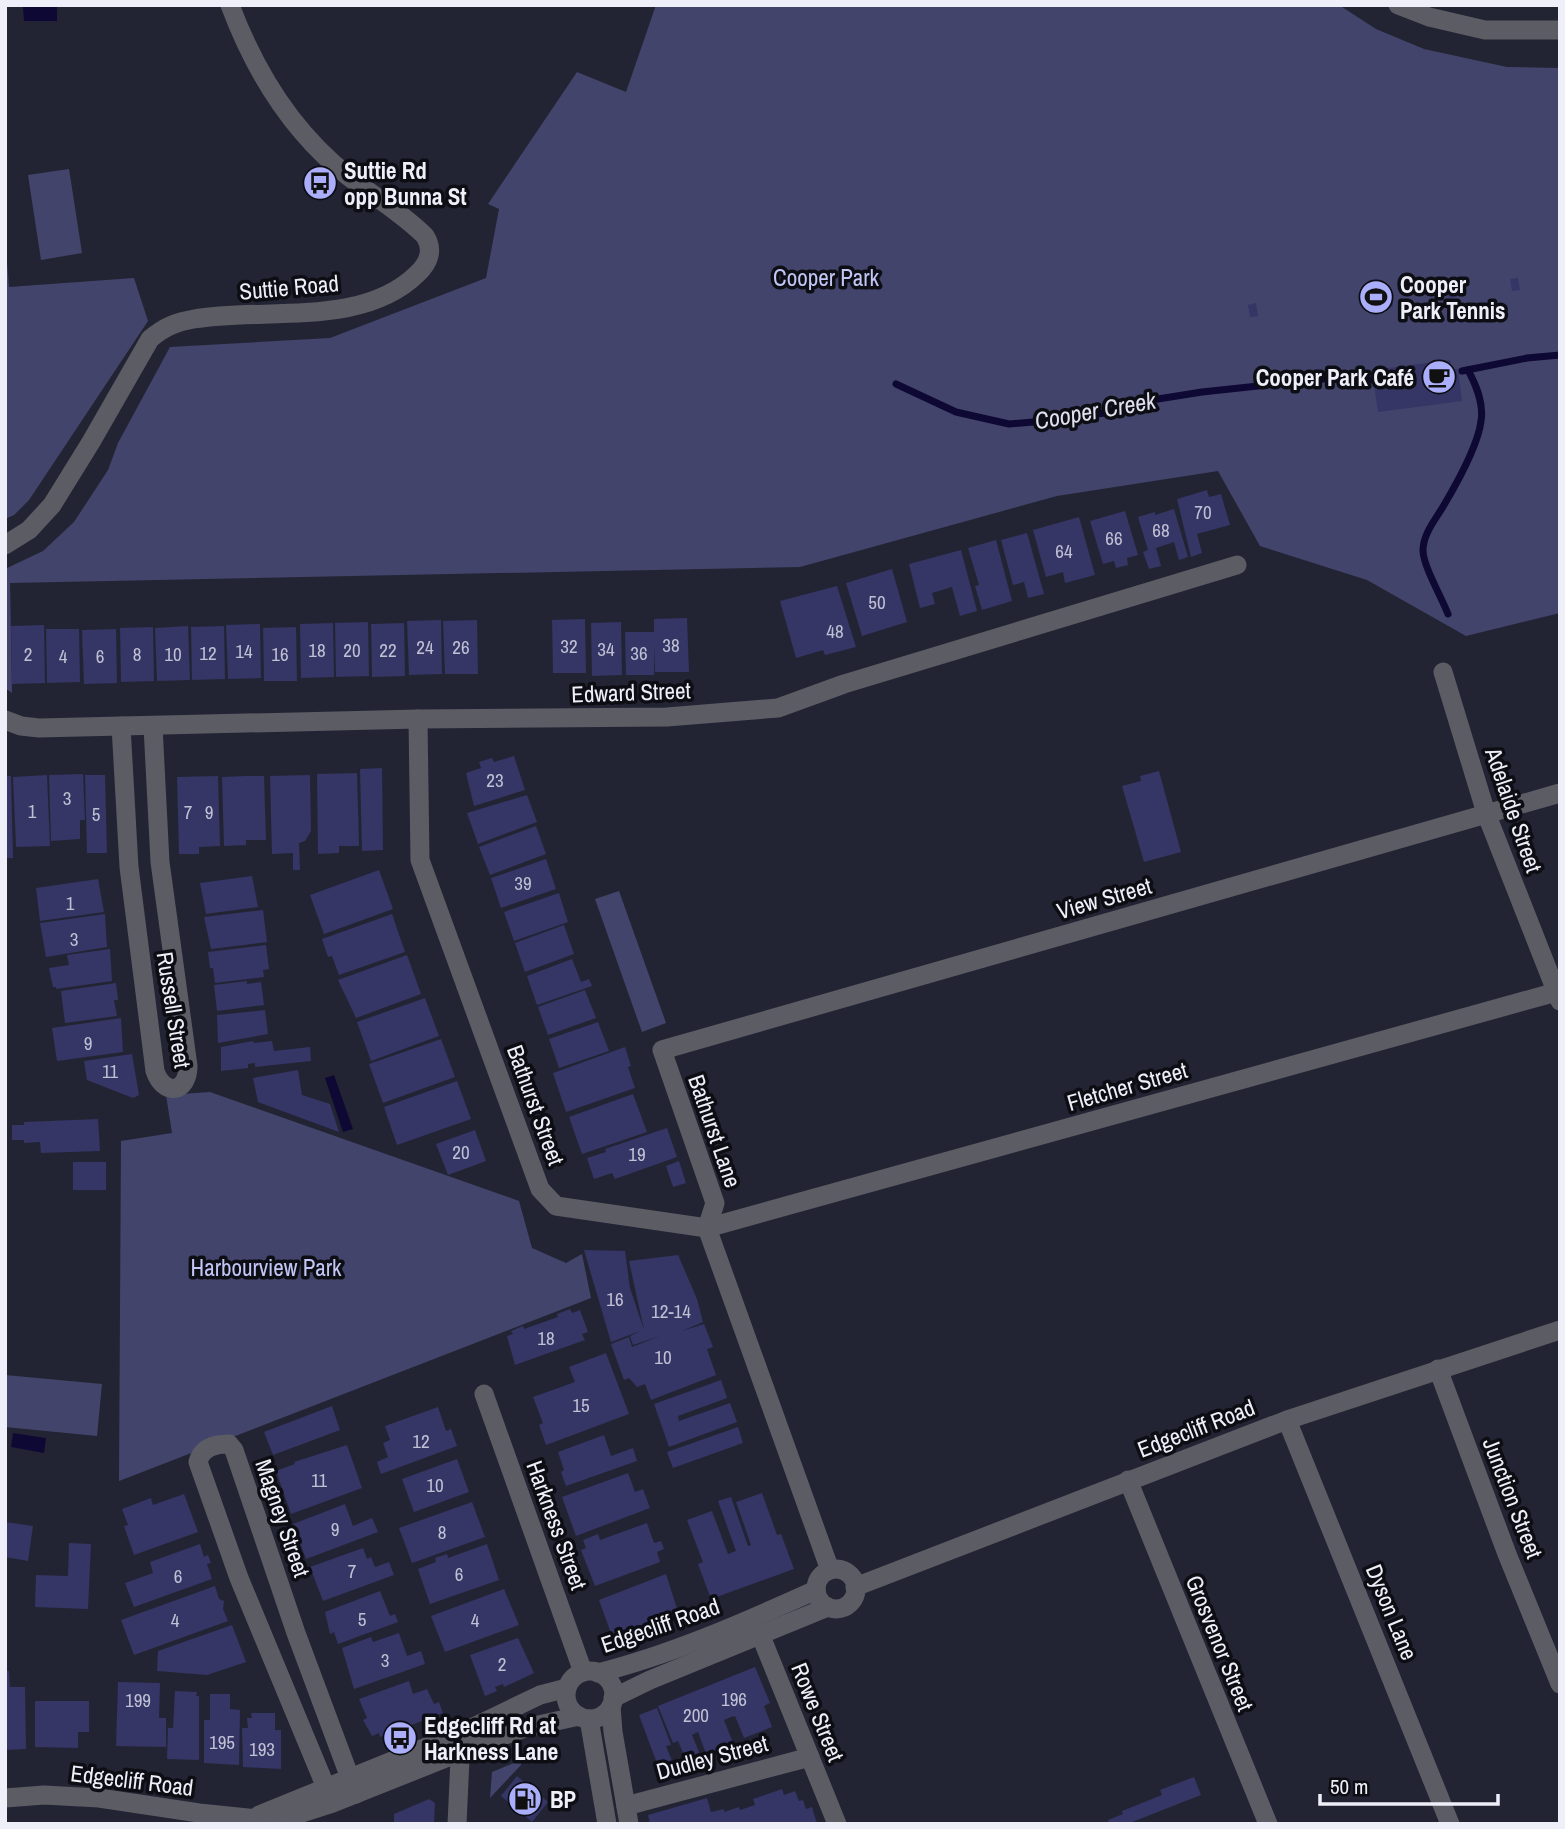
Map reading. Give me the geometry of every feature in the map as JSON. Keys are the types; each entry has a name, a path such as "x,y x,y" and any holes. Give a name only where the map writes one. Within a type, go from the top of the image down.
{"street":[{"name":"Suttie Road","path":"5,545 29,530 52,505 92,442 150,339 162,329 195,319 338,310 378,298 396,289 413,278 426,264 430,249 425,236 326,158 288,116 247,46 230,5"},
{"path":"1398,5 1429,17 1485,30 1560,30"},
{"name":"Edward Street","path":"5,720 21,726 39,728 418,719 667,718 778,708 844,684 1237,565"},
{"name":"Adelaide Street","path":"1443,672 1486,813 1559,995"},
{"name":"Bathurst Street","path":"418,719 420,860 540,1189 556,1206 707,1228"},
{"name":"Russell Street","path":"121,726 129,866 155,1071 165,1088 172,1089 185,1082 188,1066 160,862 153,726"},
{"name":"View Street","path":"662,1050 1560,793"},
{"name":"Fletcher Street","path":"707,1228 1559,995"},
{"name":"Bathurst Lane","path":"662,1050 715,1203 707,1228"},
{"path":"707,1228 830,1570"},
{"name":"Edgecliff Road","path":"855,1587 1287,1420 1438,1368 1560,1330"},
{"name":"Junction Street","path":"1438,1368 1507,1554 1560,1684"},
{"name":"Harkness Street","path":"484,1394 590,1673"},
{"name":"Dyson Lane","path":"1287,1420 1450,1824"},
{"name":"Magney Street","path":"330,1795 239,1578 198,1462 200,1454 214,1444 229,1444 234,1450 296,1633 354,1786"},
{"name":"Grosvenor Street","path":"1128,1480 1268,1824"},
{"path":"830,1570 845,1572 854,1581 855,1587 853,1598 845,1606 834,1609 820,1600 816,1590 819,1579 830,1570"},
{"name":"Edgecliff Road","path":"612,1702 757,1626 816,1590"},
{"name":"Edgecliff Road","path":"590,1673 644,1661 828,1607"},
{"name":"Rowe Street","path":"757,1626 836,1824"},
{"path":"612,1702 602,1715 584,1717 573,1712 566,1701 567,1688 570,1681 590,1673 608,1680 613,1691 612,1702 627,1815"},
{"name":"Edgecliff Road","path":"461,1743 540,1695 567,1688"},
{"path":"584,1717 607,1824"},
{"name":"Edgecliff Road","path":"5,1798 99,1798 277,1821 330,1795 461,1743 584,1717"},
{"path":"457,1824 461,1743"},
{"name":"Dudley Street","path":"627,1815 810,1757"}],"green space":[{"name":"Cooper Park","path":"656,5 1339,5 1376,29 1424,49 1507,67 1560,68 1560,613 1466,636 1367,580 1260,546 1218,471 1057,496 800,567 10,583 12,693 5,688 5,569 43,551 74,522 108,470 118,443 170,347 330,338 486,278 499,209 488,204 577,72 626,92"},
{"path":"69,169 82,253 41,260 28,175"},
{"path":"5,237 9,287 134,278 148,321 29,500 14,515 5,519"},
{"path":"619,891 666,1023 642,1032 595,899"},
{"name":"Harbourview Park","path":"210,1092 519,1201 532,1248 566,1263 582,1254 591,1298 119,1481 121,1141 172,1133 166,1095"},
{"path":"5,1375 102,1384 97,1436 5,1427"},
{"path":"521,1760 521,1765 490,1798 492,1772"}],"shaded area":[{"path":"23,7 57,7 57,21 24,21"},
{"path":"334,1075 353,1129 343,1132 325,1078"},
{"path":"13,1433 46,1438 44,1453 11,1447"}],"building":[{"path":"1518,278 1520,290 1512,291 1510,279"},
{"path":"1455,285 1457,297 1449,298 1447,286"},
{"path":"1392,295 1393,307 1385,308 1384,296"},
{"path":"1256,303 1258,316 1250,317 1248,305"},
{"path":"1450,360 1452,369 1458,369 1462,401 1378,412 1372,370"},
{"path":"1207,490 1209,497 1221,494 1230,525 1197,534 1202,553 1191,557 1177,499"},
{"path":"1174,509 1188,557 1179,560 1174,542 1156,548 1161,566 1149,569 1143,552 1148,550 1138,517"},
{"path":"1125,511 1138,555 1127,558 1128,565 1116,568 1114,561 1103,564 1090,521"},
{"path":"1079,517 1095,575 1065,583 1063,572 1046,577 1033,530"},
{"path":"1027,533 1044,594 1028,598 1024,582 1013,585 1001,540"},
{"path":"996,540 1012,601 982,610 975,586 979,585 968,548"},
{"path":"961,550 977,611 960,616 952,587 932,593 935,604 920,608 909,564"},
{"path":"892,569 907,622 862,636 846,583"},
{"path":"837,586 856,647 825,655 823,650 796,658 780,601"},
{"path":"687,618 689,672 655,672 654,644 654,675 626,675 625,632 654,632 654,619"},
{"path":"585,619 586,673 553,673 552,620"},
{"path":"441,620 442,674 409,675 407,621"},
{"path":"477,620 478,674 445,674 443,621"},
{"path":"368,622 369,676 336,677 335,623"},
{"path":"621,622 622,675 592,676 591,623"},
{"path":"333,623 334,677 301,678 300,624"},
{"path":"404,623 405,676 372,677 371,624"},
{"path":"260,624 261,678 228,679 226,625"},
{"path":"44,625 45,683 12,684 11,626"},
{"path":"188,626 190,680 157,681 155,628"},
{"path":"224,626 225,679 192,680 191,627"},
{"path":"153,627 154,681 121,682 120,628"},
{"path":"296,627 297,681 264,681 263,628"},
{"path":"46,629 79,629 80,682 47,683"},
{"path":"116,629 117,683 84,684 82,630"},
{"path":"514,756 525,790 474,806 466,773 481,768 479,762 492,758 494,762"},
{"path":"382,768 383,850 362,851 360,769"},
{"path":"1159,771 1181,852 1144,862 1122,786 1141,781 1140,776"},
{"path":"357,773 359,846 339,846 339,853 318,854 317,774"},
{"path":"83,774 85,820 80,820 80,839 51,841 49,775"},
{"path":"47,775 50,846 16,847 13,777"},
{"path":"85,775 105,775 107,853 87,853"},
{"path":"310,775 311,831 305,841 299,843 300,870 293,870 293,853 272,854 270,776"},
{"path":"5,776 11,776 13,858 5,858"},
{"path":"218,776 220,846 199,847 199,854 179,854 177,777"},
{"path":"264,776 266,840 246,840 246,845 224,846 222,777"},
{"path":"527,795 537,822 478,844 467,813"},
{"path":"536,826 546,854 490,875 479,847"},
{"path":"546,859 556,889 501,908 491,878"},
{"path":"379,870 393,909 324,934 310,895"},
{"path":"252,876 258,907 206,914 200,883"},
{"path":"98,879 104,912 40,921 36,888"},
{"path":"559,893 568,922 514,941 504,912"},
{"path":"263,910 267,942 211,949 204,917"},
{"path":"105,914 107,947 46,957 40,923"},
{"path":"392,914 405,952 339,975 332,956 328,957 322,939"},
{"path":"564,925 574,954 525,972 515,943"},
{"path":"266,945 269,969 263,970 264,977 215,983 208,952"},
{"path":"110,949 112,981 56,989 53,987 49,968 69,965 67,955"},
{"path":"407,955 421,994 356,1018 338,980"},
{"path":"572,959 581,982 589,979 592,986 537,1005 527,976"},
{"path":"247,981 247,984 261,982 264,1005 217,1011 214,985"},
{"path":"116,983 118,1000 114,1000 117,1016 65,1023 61,991"},
{"path":"585,990 596,1018 548,1035 538,1007"},
{"path":"425,998 439,1036 371,1061 357,1022"},
{"path":"265,1010 268,1034 218,1043 217,1015"},
{"path":"121,1018 123,1052 57,1061 52,1028"},
{"path":"598,1022 609,1051 559,1068 549,1039"},
{"path":"441,1039 455,1077 383,1103 369,1064"},
{"path":"253,1041 272,1041 274,1051 310,1047 311,1061 255,1067 255,1063 248,1064 248,1068 221,1071 221,1047"},
{"path":"625,1047 635,1088 566,1112 553,1073"},
{"path":"132,1054 139,1095 133,1098 87,1080 84,1061"},
{"path":"298,1070 302,1095 330,1104 339,1132 258,1102 253,1078"},
{"path":"457,1081 471,1119 397,1145 384,1107"},
{"path":"633,1094 647,1132 582,1154 569,1117"},
{"path":"98,1119 100,1151 41,1153 40,1142 24,1143 24,1140 12,1140 12,1125 24,1125 24,1122"},
{"path":"667,1128 677,1157 615,1179 612,1173 594,1179 587,1158 606,1152 605,1149"},
{"path":"475,1130 486,1161 448,1175 436,1144"},
{"path":"679,1161 686,1183 673,1187 666,1166"},
{"path":"73,1162 106,1162 106,1190 73,1190"},
{"path":"584,1250 625,1251 630,1288 644,1330 629,1261 678,1255 697,1299 703,1322 682,1331 704,1324 713,1347 707,1349 716,1375 651,1400 645,1384 637,1387 629,1378 624,1380 611,1344 629,1337 632,1347 660,1336 633,1345 630,1336 640,1331 611,1342"},
{"path":"570,1309 572,1313 580,1310 588,1332 582,1334 585,1340 515,1365 507,1336 513,1334 511,1331 558,1317 557,1314"},
{"path":"606,1353 629,1414 546,1445 539,1425 543,1423 533,1397 575,1382 569,1367"},
{"path":"721,1380 727,1398 678,1416 679,1421 730,1403 737,1422 669,1447 654,1404"},
{"path":"332,1406 340,1430 273,1455 264,1432"},
{"path":"438,1407 446,1431 451,1429 457,1446 381,1474 377,1462 388,1457 383,1443 390,1440 385,1426"},
{"path":"738,1427 743,1443 673,1468 667,1452"},
{"path":"604,1435 611,1456 633,1448 637,1461 566,1486 558,1452"},
{"path":"347,1445 362,1488 291,1514 276,1471 295,1464 294,1462"},
{"path":"457,1459 469,1492 414,1512 402,1479"},
{"path":"628,1473 635,1492 643,1489 650,1508 576,1536 562,1497"},
{"path":"762,1493 777,1535 781,1534 794,1569 711,1599 698,1564 703,1562 687,1520 712,1511 728,1554 736,1551 718,1501 731,1497 748,1546 751,1545 736,1502"},
{"path":"184,1494 198,1532 134,1555 124,1526 128,1525 122,1509 151,1498 153,1505"},
{"path":"472,1502 485,1537 412,1563 399,1528"},
{"path":"345,1504 353,1526 372,1518 378,1532 306,1559 293,1524"},
{"path":"5,1522 33,1526 28,1561 5,1557"},
{"path":"647,1523 654,1543 661,1541 664,1549 657,1552 660,1562 595,1586 581,1550 586,1548 583,1540 598,1534 600,1540"},
{"path":"69,1543 91,1544 88,1609 35,1607 36,1575 68,1576"},
{"path":"200,1544 204,1557 208,1555 211,1563 207,1564 212,1579 134,1607 125,1583 153,1573 150,1562"},
{"path":"487,1544 499,1580 430,1604 418,1569 436,1562 435,1558 447,1554 448,1558"},
{"path":"363,1548 367,1559 371,1557 375,1567 389,1562 394,1575 323,1601 310,1567"},
{"path":"666,1574 679,1615 613,1639 599,1600"},
{"path":"215,1586 219,1599 224,1601 223,1609 228,1621 134,1655 121,1620"},
{"path":"504,1589 519,1625 445,1652 431,1616"},
{"path":"380,1591 390,1616 395,1614 398,1622 338,1644 334,1632 330,1634 325,1612"},
{"path":"232,1625 246,1662 207,1675 157,1671 158,1651"},
{"path":"399,1633 407,1656 421,1651 425,1664 354,1689 342,1648 371,1637 373,1642"},
{"path":"518,1638 534,1673 504,1687 503,1684 495,1687 497,1691 485,1696 470,1655"},
{"path":"755,1667 770,1703 764,1706 772,1727 744,1738 735,1716 724,1720 733,1743 706,1754 698,1732 692,1735 702,1759 688,1765 678,1741 673,1743 658,1706"},
{"path":"5,1671 9,1671 10,1687 25,1687 26,1749 5,1750"},
{"path":"409,1681 413,1694 427,1689 434,1704 439,1702 443,1713 380,1737 379,1733 372,1736 363,1720 367,1718 359,1699"},
{"path":"118,1682 160,1683 159,1718 166,1718 166,1747 116,1746"},
{"path":"175,1691 197,1692 196,1696 199,1696 199,1760 167,1759 168,1728 173,1728"},
{"path":"210,1694 230,1694 230,1709 240,1710 239,1765 204,1763 204,1720 210,1720"},
{"path":"35,1701 89,1701 89,1732 78,1732 78,1748 35,1747"},
{"path":"657,1708 671,1745 666,1746 672,1761 658,1766 639,1715"},
{"path":"251,1713 275,1713 275,1730 281,1730 281,1769 243,1767 242,1728 248,1728 247,1718 252,1718"},
{"name":"BP","path":"517,1776 548,1802 532,1822 501,1796"},
{"path":"1194,1777 1201,1795 1127,1824 1110,1824 1108,1820 1123,1814 1122,1811 1162,1795 1160,1790"},
{"path":"782,1789 784,1795 795,1791 799,1801 803,1800 806,1809 812,1807 817,1824 650,1824 648,1815 707,1798 711,1812 724,1809 724,1812 755,1805 753,1799"},
{"path":"429,1799 435,1803 434,1824 394,1824 394,1814"}],"waterway":[{"name":"Cooper Creek","path":"1462,371 1527,358 1560,355"},
{"path":"1448,614 1429,572 1423,549 1428,531 1461,475 1479,431 1482,414 1480,401 1468,370"},
{"name":"Cooper Creek","path":"896,384 956,412 1009,424 1104,413 1139,402 1202,392 1332,378 1371,380"}],"place":[{"name":"Suttie Rd opp Bunna St","path":"320,183"},
{"name":"Cooper Park Tennis","path":"1376,297"},
{"name":"Cooper Park Café","path":"1439,377"},
{"name":"Edgecliff Rd at Harkness Lane","path":"400,1738"},
{"name":"BP","path":"525,1799"}]}
